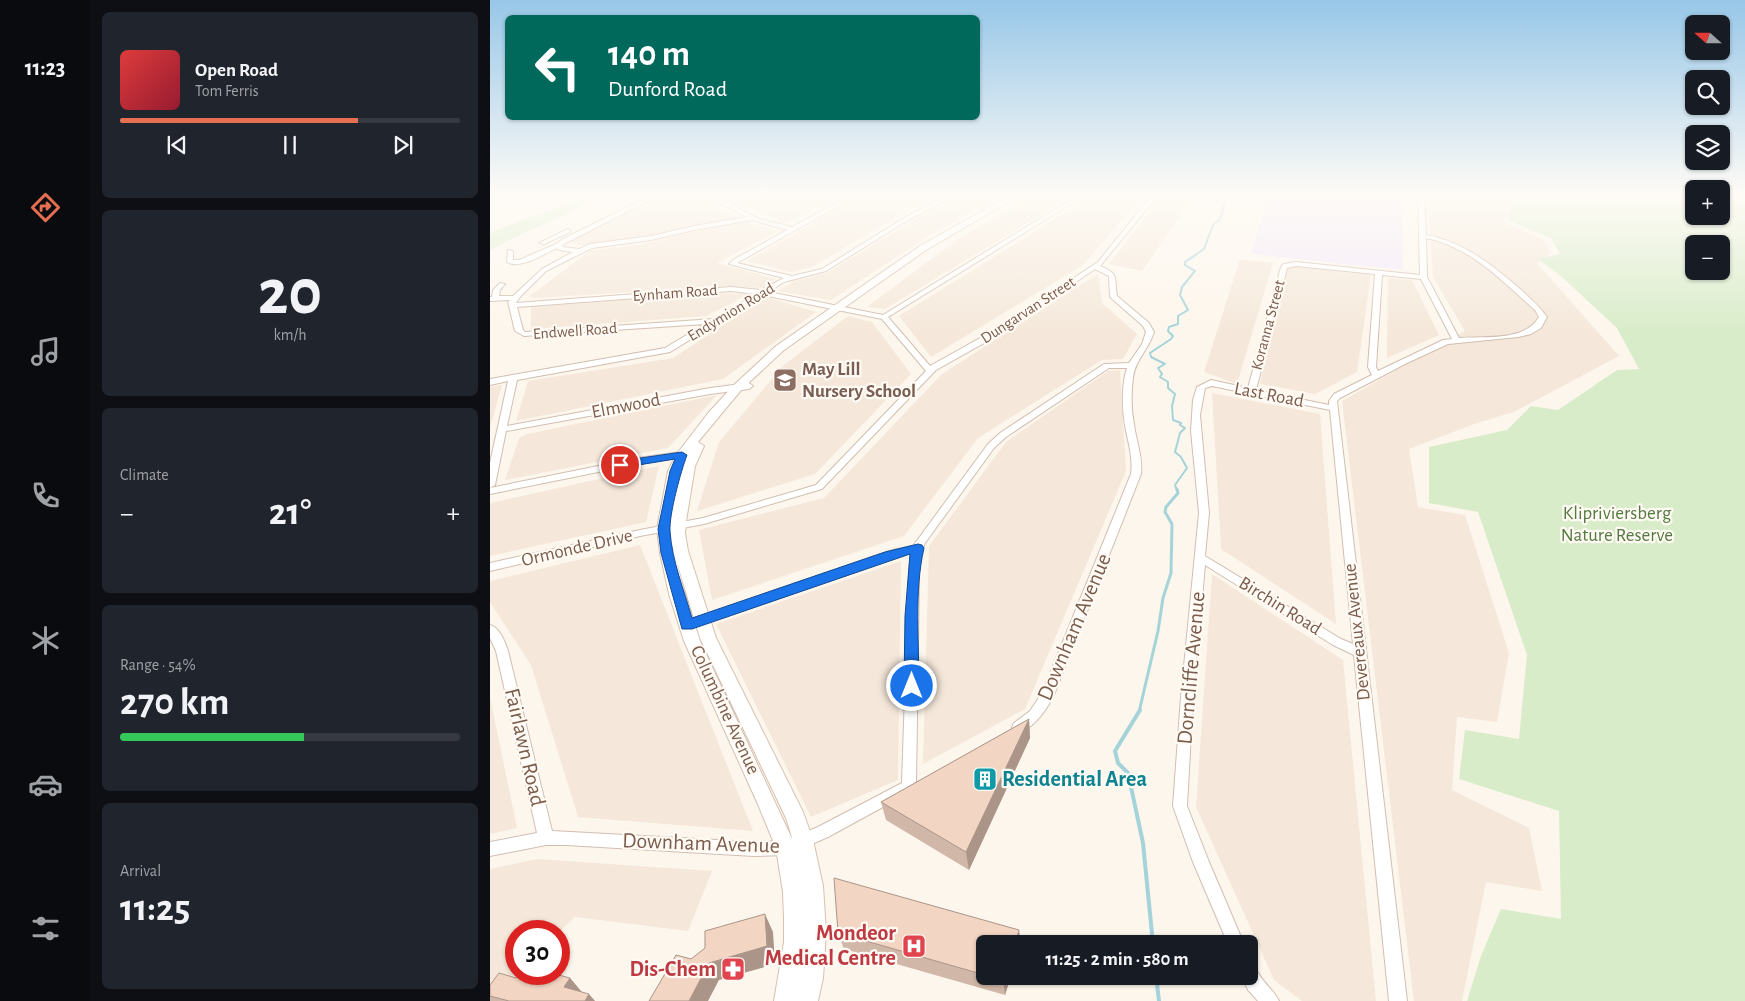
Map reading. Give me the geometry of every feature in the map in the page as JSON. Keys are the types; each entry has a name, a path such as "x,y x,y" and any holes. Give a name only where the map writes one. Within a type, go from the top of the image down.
{"main road":[{"name":"Columbine Avenue","path":"806,1001 812,974 815,916 811,870 805,841 796,818 692,641 694,623 667,553 671,528 675,471 713,415 792,342 936,241"},
{"name":"Columbine Avenue","path":"737,716 767,802 786,848 794,892 795,942 786,1001"}],"street":[{"path":"542,244 549,241"},
{"path":"510,251 510,262 517,263 558,245 563,241"},
{"path":"514,302 544,270 597,244 627,241"},
{"path":"772,241 732,264 790,278"},
{"name":"Endymion Road","path":"490,382 661,352 677,345 763,292 790,278 824,270 871,241"},
{"path":"930,371 884,317 1008,241"},
{"name":"Dungarvan Street","path":"671,528 715,518 819,486 930,371 992,335 1095,267 1117,241"},
{"path":"1423,241 1424,276 1456,339"},
{"path":"1333,408 1335,397 1376,375 1456,339 1496,339 1537,327 1543,317 1538,309 1468,250 1446,241"},
{"path":"558,245 561,249 578,252"},
{"name":"Koranna Street","path":"1251,391 1284,267 1290,264 1379,272"},
{"name":"Downham Avenue","path":"1011,732 1028,721 1044,702 1136,474 1137,458 1128,411 1129,377 1131,365 1149,336 1149,328 1114,297 1114,279 1111,274 1095,267"},
{"path":"1376,375 1372,367 1379,272 1424,276"},
{"path":"492,299 502,284"},
{"name":"Eynham Road","path":"492,299 514,302 731,289 763,292 884,317"},
{"name":"Endwell Road","path":"514,302 519,331 524,334 716,321"},
{"path":"694,623 890,555 918,548 926,534 987,452 1003,434 1107,366 1131,365"},
{"path":"490,485 513,378"},
{"name":"Last Road","path":"1204,384 1215,384 1333,408"},
{"name":"Dorncliffe Avenue","path":"1204,384 1199,392 1195,413 1204,499 1201,558 1187,697 1180,806 1201,862 1232,935"},
{"name":"Elmwood","path":"503,429 744,386"},
{"name":"Devereaux Avenue","path":"1333,408 1398,1001"},
{"path":"490,491 611,466 687,454"},
{"name":"Ormonde Drive","path":"490,567 671,528"},
{"name":"Downham Avenue","path":"490,849 546,838 754,849 786,848 805,841 913,784 912,616 914,562 918,548"},
{"name":"Birchin Road","path":"1201,558 1337,642 1360,652"},
{"name":"Fairlawn Road","path":"490,629 499,642 502,651 546,838"},
{"path":"1255,985 1270,1001"}],"shaded area":[{"path":"573,241 612,241 580,245 570,242"},
{"path":"656,241 759,241 717,263 776,279 762,288 730,286 533,298 530,296 591,250 640,245"},
{"path":"782,241 857,241 812,267 791,272 747,261"},
{"path":"880,241 921,241 831,300 778,291 795,281 827,273"},
{"path":"956,241 998,241 885,309 867,307"},
{"path":"1020,241 1104,241 1083,265 931,357 899,316"},
{"path":"1127,241 1163,241 1142,271 1109,264"},
{"path":"1255,241 1402,241 1402,270 1251,254"},
{"path":"1430,241 1544,241 1551,253 1537,263 1619,356 1514,412 1477,423 1409,449 1418,507 1465,515 1509,653 1497,722 1457,717 1452,790 1529,828 1542,891 1486,882 1462,1001 1414,1001 1342,401 1465,331 1433,277"},
{"path":"1240,259 1273,263 1237,384 1204,372"},
{"path":"1285,266 1371,275 1357,372 1315,394 1260,384"},
{"path":"1098,274 1102,303 1137,334 1123,359 1102,360 978,438 904,536 712,600 699,530 824,498 942,374"},
{"path":"1388,278 1412,280 1439,335 1387,358"},
{"path":"716,293 749,294 706,316 531,329 531,307"},
{"path":"766,297 816,312 723,379 516,421 528,381 673,358"},
{"path":"848,316 872,322 911,374 815,474 697,511 719,442 784,365"},
{"path":"1120,370 1126,471 1025,709 923,764 929,546 1006,442 1108,371"},
{"path":"502,385 490,428 490,387"},
{"path":"1212,393 1320,414 1336,624 1221,549"},
{"path":"717,395 668,448 505,480 519,438 527,434"},
{"path":"659,466 646,522 490,556 490,503"},
{"path":"640,545 753,831 578,817 531,665 490,602 490,581"},
{"path":"901,561 898,780 811,817 716,624"},
{"path":"1212,574 1343,660 1376,1001 1302,1001 1274,980 1258,945 1258,935 1254,935 1196,807"},
{"path":"490,697 517,828 490,834"},
{"path":"537,859 712,871 688,931 575,917 570,922 570,920 505,920 505,982 490,996 490,869"}],"green space":[{"path":"490,241 509,241 504,243 490,250"},
{"name":"Klipriviersberg Nature Reserve","path":"1553,241 1685,241 1685,280 1730,280 1730,241 1745,241 1745,1001 1467,1001 1481,956 1501,909 1561,919 1559,811 1459,779 1465,730 1519,739 1527,655 1478,512 1429,503 1429,447 1507,430 1531,406 1558,410 1617,370 1639,369 1617,328 1562,277 1538,259 1560,254"}],"building":[{"name":"Residential Area","path":"1029,719 966,852 881,802"},
{"name":"Mondeor Medical Centre","path":"834,878 1019,930 1018,935 976,935 976,972 838,933"},
{"path":"765,914 767,946 709,963 689,1001 649,1001 676,955 691,959 705,948 705,931"},
{"path":"499,973 505,975 505,985 565,985 564,987 589,994 585,1001 509,1001 490,996 490,985"}],"waterway":[{"path":"1177,491 1175,485 1187,468 1181,457 1175,452 1180,433 1185,428 1180,425 1181,423 1173,420 1172,406 1175,394 1168,388 1168,382 1160,377 1162,374 1158,368 1165,364 1151,357 1150,353 1171,339 1173,336 1168,331 1169,327 1178,324 1178,316 1188,310 1180,295 1182,287 1195,271 1185,265 1185,262 1204,249 1207,241"},
{"path":"1139,711 1158,631 1163,598 1171,573 1172,524 1165,512 1166,507 1178,493 1177,489"},
{"path":"1139,711 1115,751 1118,763 1128,773 1143,843 1152,935"},
{"path":"1157,985 1159,1001"}],"place":[{"name":"May Lill Nursery School","path":"785,380"},
{"name":"Residential Area","path":"985,779"},
{"name":"Mondeor Medical Centre","path":"914,946"},
{"name":"Dis-Chem","path":"733,969"}],"route":[{"path":"620,465 682,455 675,471 664,529 667,553 687,625 890,555 918,548 914,562 912,686"}]}
